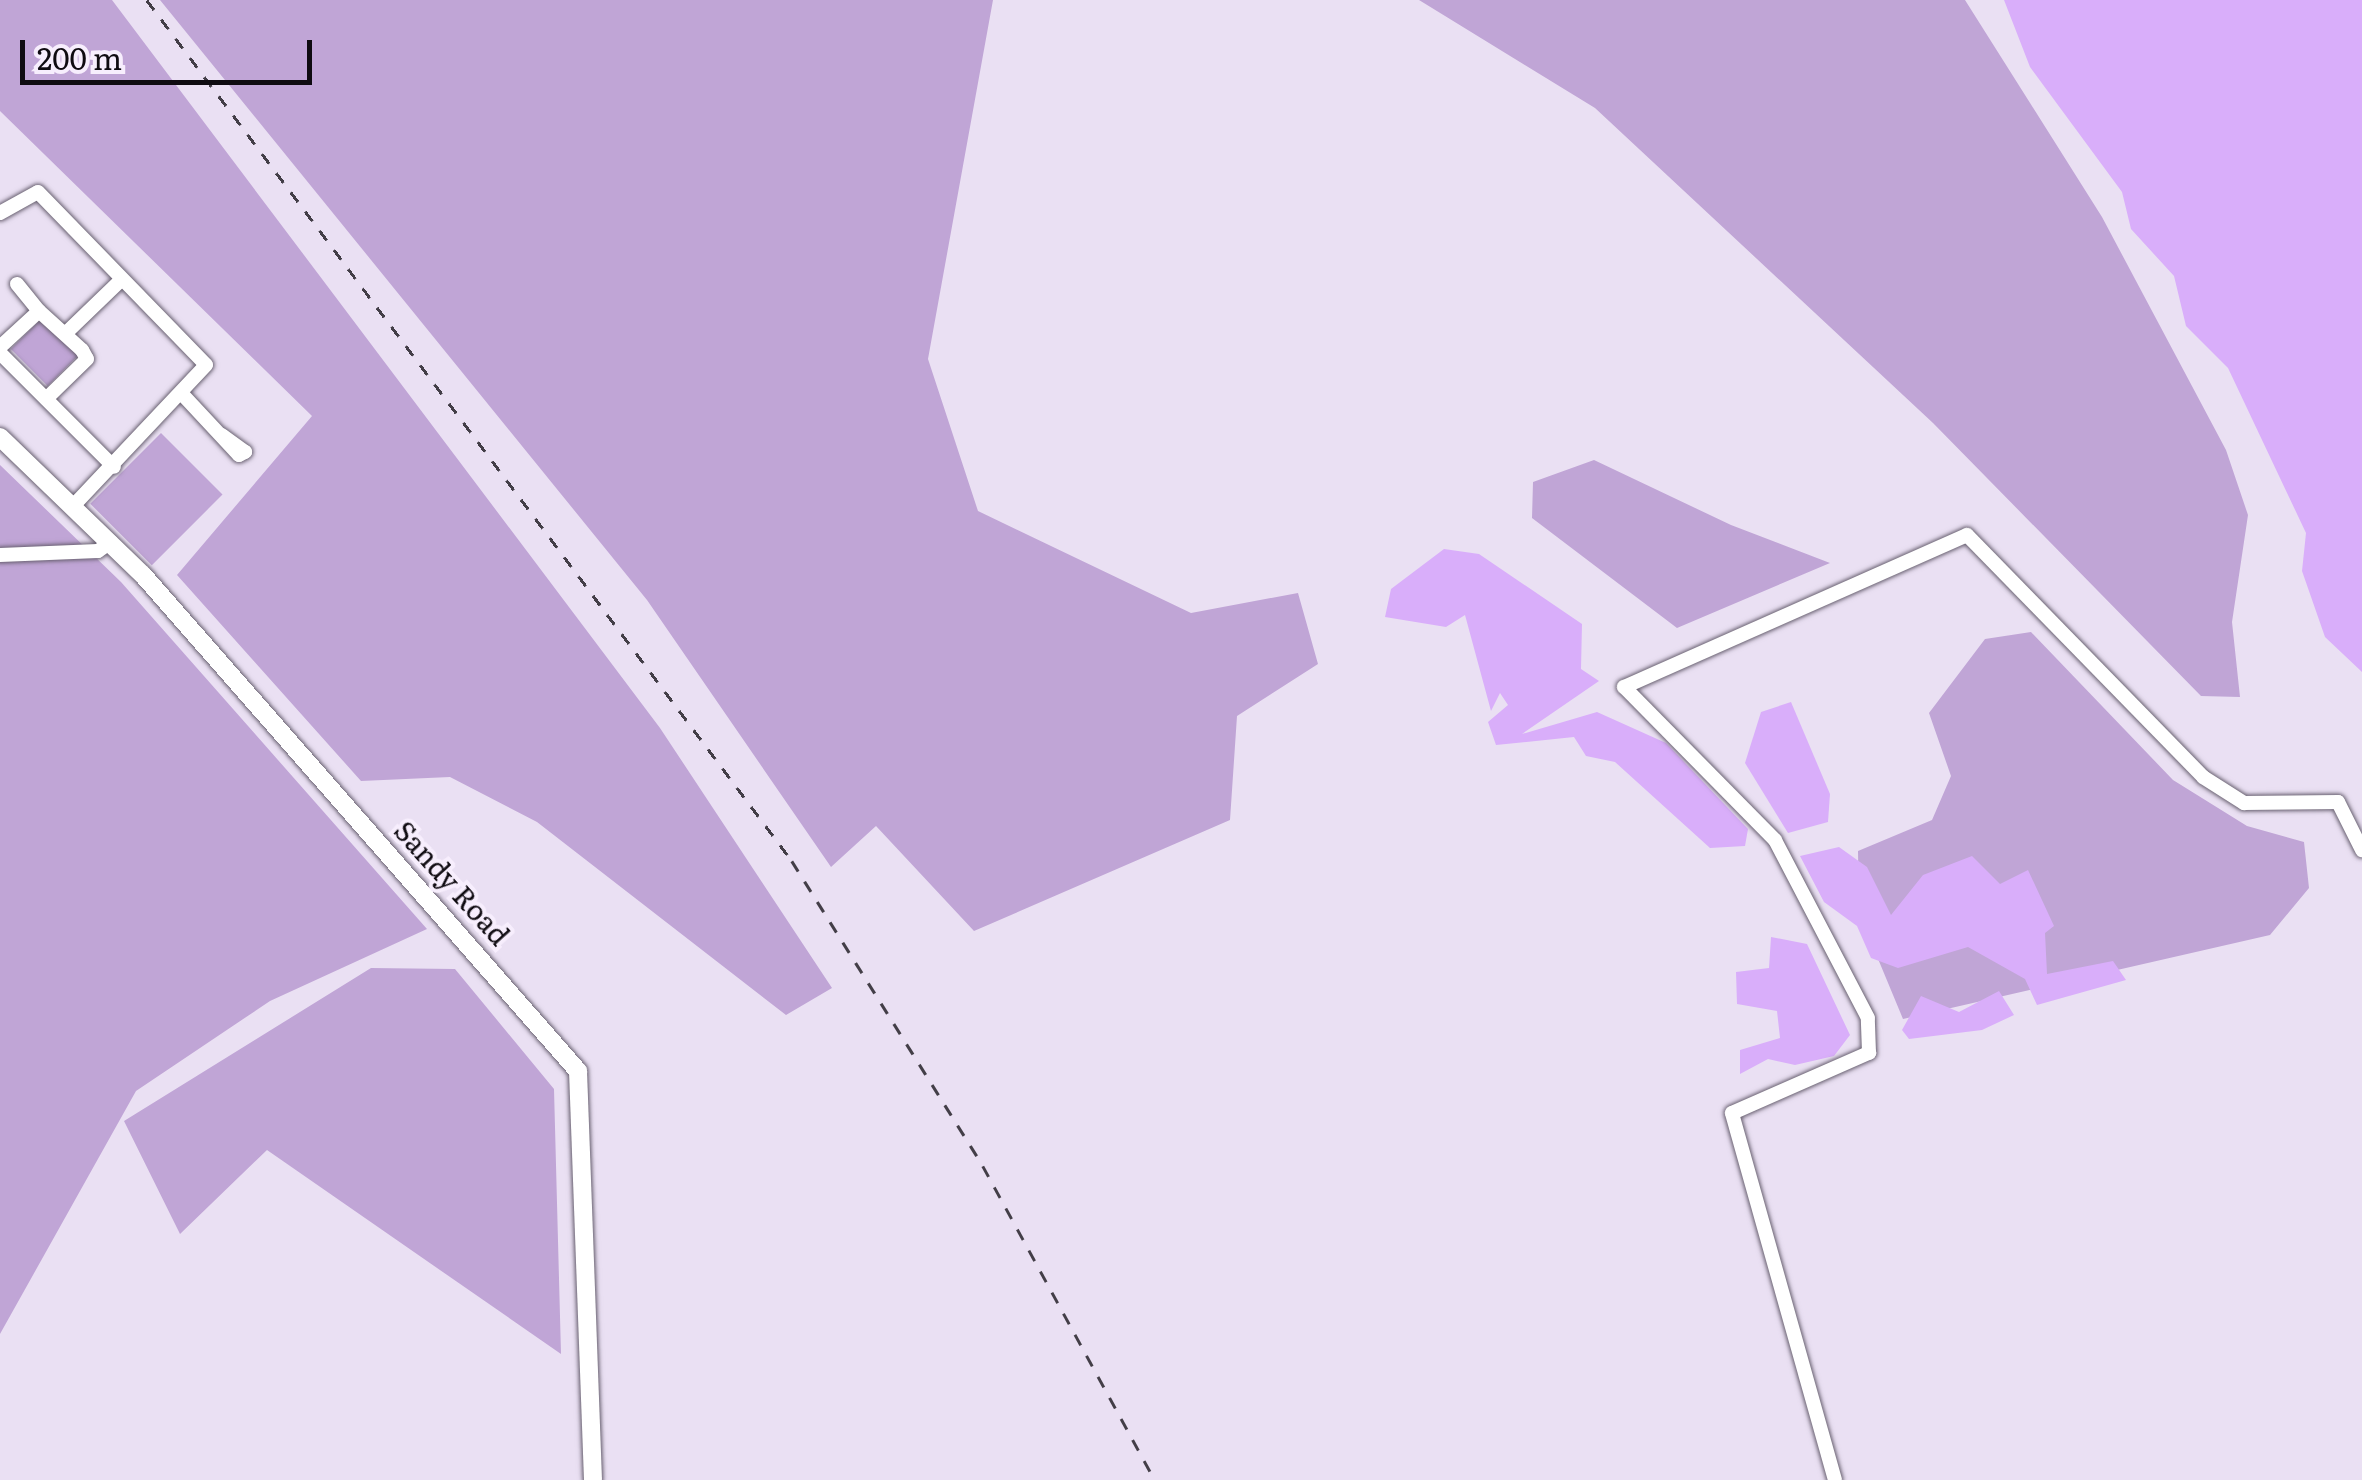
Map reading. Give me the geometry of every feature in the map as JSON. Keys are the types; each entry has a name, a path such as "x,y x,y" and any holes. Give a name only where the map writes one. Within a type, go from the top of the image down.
{"main road":[{"name":"Sandy Road","path":"0,437 110,542 578,1071 593,1480"}],"street":[{"path":"1,210 38,192 118,283 206,365 183,395 72,507"},
{"path":"66,334 118,283"},
{"path":"18,284 87,360 46,399"},
{"path":"39,311 0,350 114,466"},
{"path":"183,395 222,435"},
{"path":"1835,1480 1732,1113 1869,1053 1868,1018 1775,840 1624,686 1967,535 2203,777 2244,803 2338,802 2362,850"},
{"path":"0,555 98,551 110,542"}],"shaded area":[{"path":"0,0 112,0 660,728 832,988 786,1015 537,822 450,777 361,781 177,575 312,416 0,111"},
{"path":"160,0 993,0 928,359 978,511 1191,613 1298,593 1318,664 1237,716 1230,820 974,931 876,826 831,867 647,600"},
{"path":"1419,0 1965,0 2102,217 2226,450 2248,515 2232,622 2240,697 2201,696 1933,423 1595,108"},
{"path":"2004,0 2362,0 2362,672 2325,637 2302,571 2306,533 2228,368 2186,326 2174,276 2131,229 2122,192 2030,67"},
{"path":"42,318 79,355 48,386 11,349"},
{"path":"161,433 223,495 152,565 90,504"},
{"path":"1594,460 1731,525 1830,563 1677,628 1532,518 1533,482"},
{"path":"0,465 121,582 427,929 270,1001 136,1091 0,1334"},
{"path":"1444,549 1479,554 1582,624 1581,669 1599,681 1522,734 1597,712 1666,743 1748,829 1745,846 1710,848 1615,762 1586,756 1574,737 1496,745 1488,722 1508,705 1500,693 1491,711 1465,615 1446,627 1385,617 1391,589"},
{"path":"2031,632 2173,780 2247,826 2304,842 2309,888 2270,935 1903,1019 1859,913 1858,851 1932,820 1951,776 1929,713 1985,639"},
{"path":"1791,702 1830,794 1828,822 1788,833 1745,763 1761,712"},
{"path":"1839,847 1867,867 1891,915 1923,875 1972,856 2000,884 2028,870 2054,926 2045,933 2047,974 2113,961 2126,980 2037,1005 2025,979 1968,947 1898,968 1871,958 1857,926 1824,902 1800,856"},
{"path":"1771,937 1807,944 1850,1035 1834,1056 1795,1065 1768,1059 1740,1074 1740,1050 1780,1038 1777,1011 1737,1004 1736,972 1769,968"},
{"path":"371,968 455,969 554,1089 561,1354 267,1150 180,1234 124,1121"},
{"path":"1999,991 2014,1015 1982,1030 1909,1039 1902,1030 1921,996 1959,1012"}],"railway":[{"path":"147,0 792,861 983,1166 1155,1480"}]}
